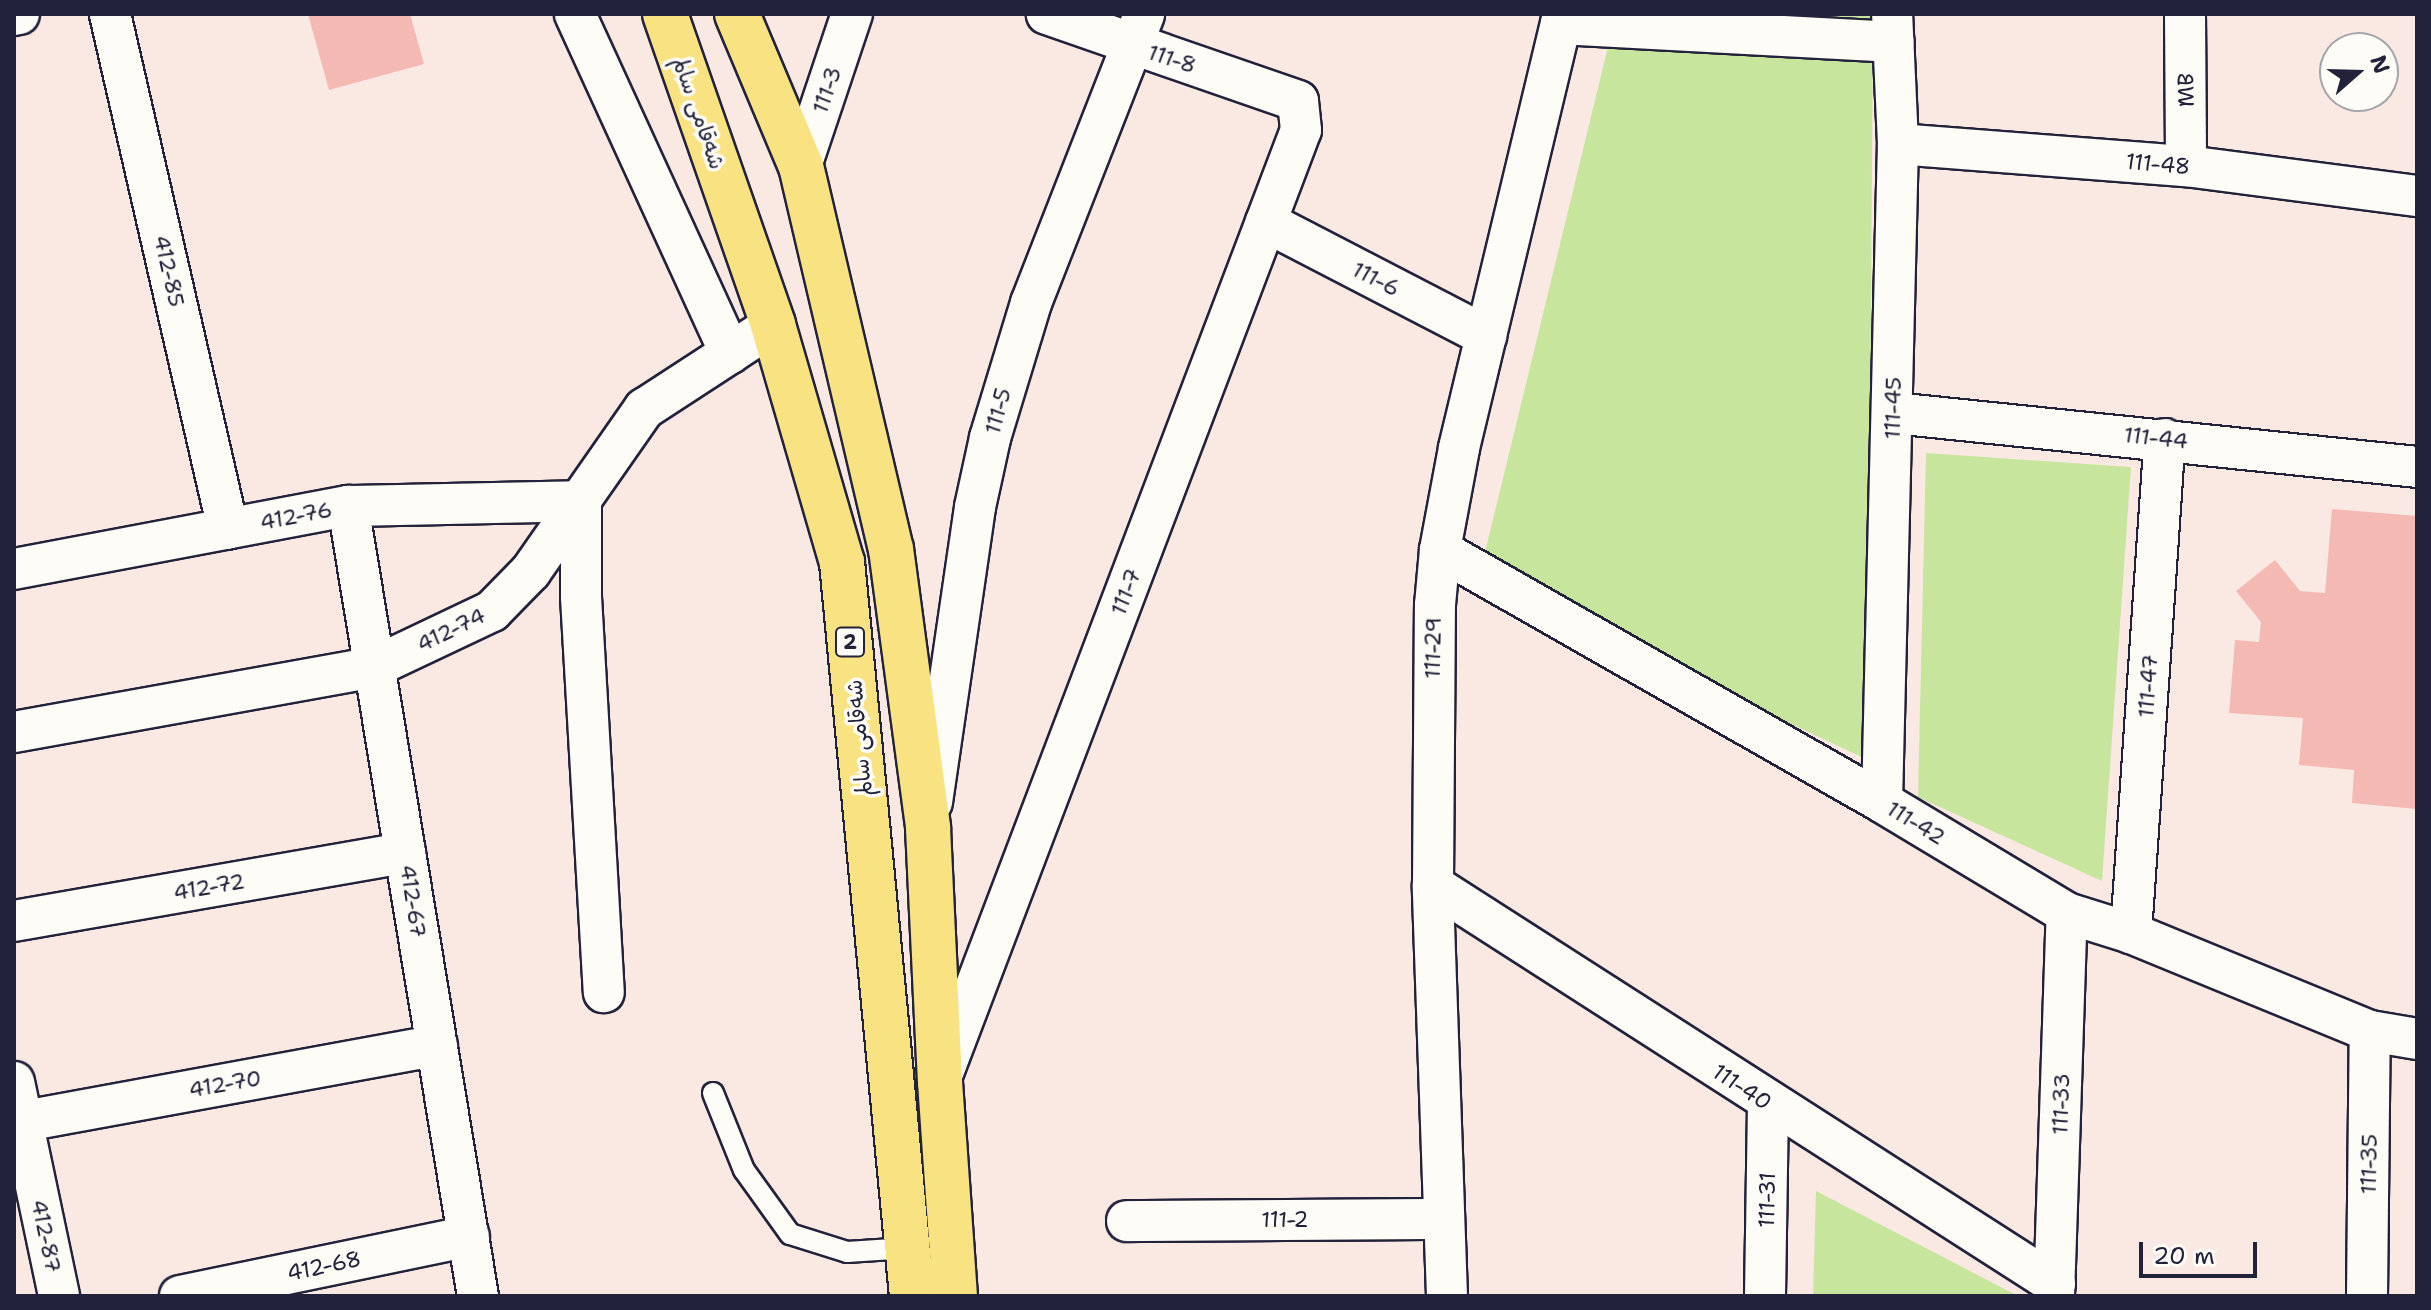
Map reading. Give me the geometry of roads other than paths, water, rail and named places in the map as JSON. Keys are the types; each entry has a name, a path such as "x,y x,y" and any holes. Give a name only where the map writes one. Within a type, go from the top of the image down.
{"main road":[{"name":"شەقامی سالم","path":"665,14 773,325 842,562 908,1248 905,1295"},
{"path":"737,14 801,166 891,549 928,828 940,1082 955,1296"}],"street":[{"name":"412-85","path":"110,14 228,529"},
{"path":"575,14 730,353"},
{"name":"111-3","path":"801,166 852,14"},
{"name":"111-8","path":"1047,14 1138,30 1298,101"},
{"name":"MB","path":"2185,14 2186,166"},
{"path":"1562,19 1893,28"},
{"name":"111-29","path":"1447,1296 1433,885 1432,661 1440,550 1451,487 1562,19"},
{"name":"111-45","path":"1882,802 1894,413 1898,144 1893,28"},
{"name":"111-5","path":"928,828 975,507 990,438 1031,303 1138,30"},
{"name":"111-7","path":"940,1082 1301,130 1298,101"},
{"name":"111-48","path":"1898,144 2186,166 2417,196"},
{"name":"111-6","path":"1266,222 1486,336"},
{"name":"412-74","path":"14,732 374,667 492,611 531,571 644,409 773,325"},
{"name":"111-44","path":"1894,413 2417,467"},
{"name":"111-47","path":"2131,933 2165,439"},
{"name":"412-76","path":"14,569 348,506 581,501"},
{"path":"581,501 581,597 604,992"},
{"name":"412-67","path":"348,506 478,1296"},
{"name":"111-42","path":"1440,550 1882,802 2067,913 2131,933 2370,1031 2417,1039"},
{"name":"412-72","path":"14,921 405,853"},
{"name":"111-40","path":"1433,885 2054,1290"},
{"name":"111-33","path":"2054,1290 2067,913"},
{"name":"111-35","path":"2367,1296 2370,1031"},
{"name":"412-70","path":"18,1122 437,1045"},
{"name":"412-87","path":"14,1082 18,1122 59,1296"},
{"name":"111-31","path":"1765,1296 1768,1104"},
{"name":"111-2","path":"1127,1221 1444,1219"},
{"name":"412-68","path":"180,1296 469,1236"}],"lane":[{"path":"713,1093 744,1170 790,1234 847,1252 908,1248"}]}
